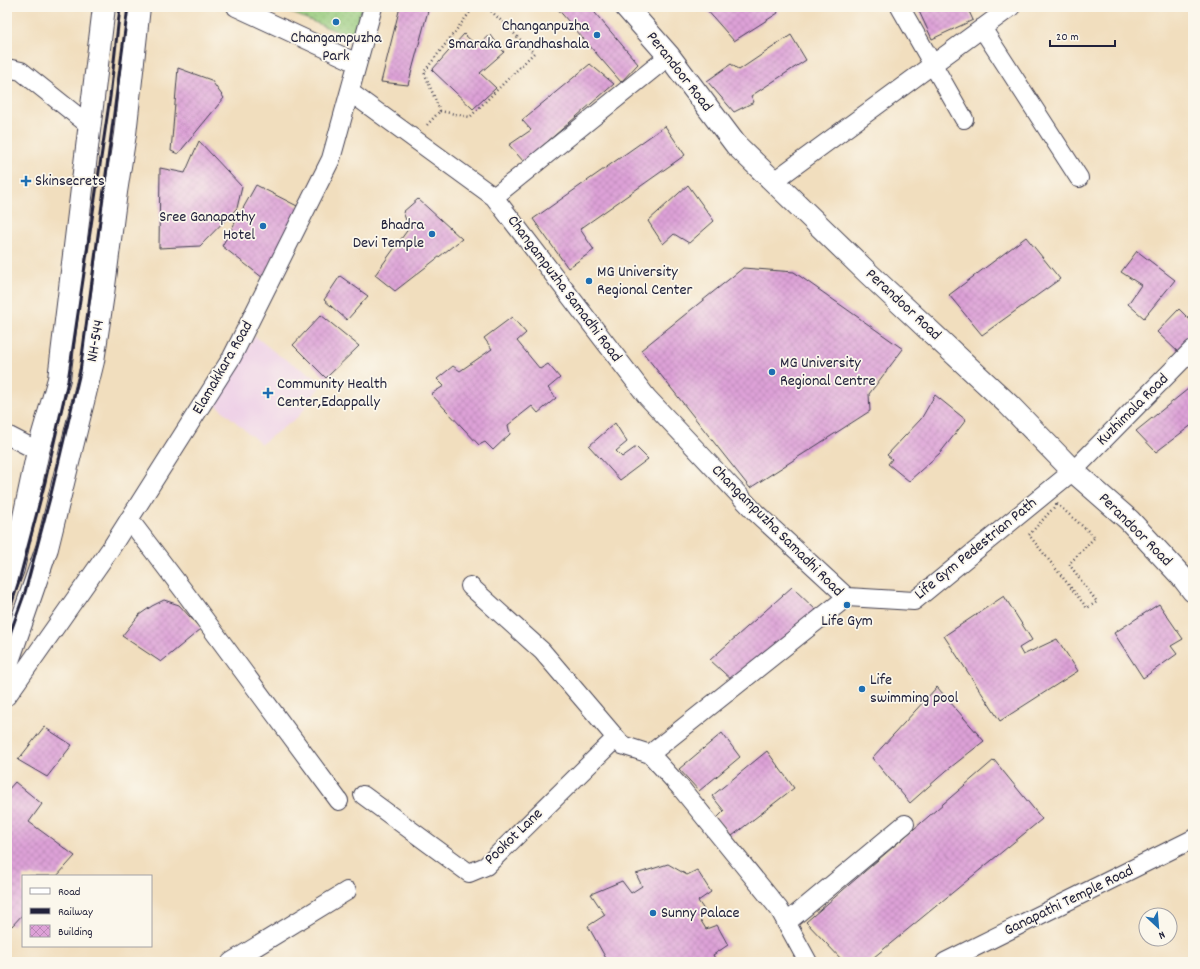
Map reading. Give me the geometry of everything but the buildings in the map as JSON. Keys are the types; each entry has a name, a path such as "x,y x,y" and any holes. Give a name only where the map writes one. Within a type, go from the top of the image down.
{"main road":[{"name":"NH-544","path":"7,584 13,568 38,451 59,379 104,7"},
{"name":"NH-544","path":"7,664 47,548 93,361 125,134 138,7"},
{"name":"Perandoor Road","path":"626,7 669,56 736,145 1009,406 1073,471 1128,520 1183,578 1193,591"}],"street":[{"path":"236,7 357,63"},
{"name":"Elamakkara Road","path":"7,696 111,548 232,357 331,159 373,7"},
{"path":"900,7 964,119"},
{"path":"774,181 1011,7"},
{"path":"982,28 1079,178"},
{"path":"494,197 669,56"},
{"path":"7,68 21,71 90,126"},
{"name":"Changampuzha Samadhi Road","path":"350,92 494,197 647,397 755,512 847,597 650,754"},
{"name":"Kuzhimala Road","path":"1073,471 1193,349"},
{"path":"7,436 38,451"},
{"name":"Life Gym Pedestrian Path","path":"847,597 914,601 1073,471"},
{"path":"130,519 339,801"},
{"path":"470,586 542,651 622,745 650,754 680,787 779,909 808,962"},
{"name":"Pookot Lane","path":"363,795 469,873 486,866 616,738"},
{"path":"786,922 905,824"},
{"name":"Ganapathi Temple Road","path":"945,962 1193,839"},
{"path":"231,962 347,891"}],"path":[{"path":"474,7 424,72 440,111 470,117 534,53 487,7"},
{"path":"1057,504 1095,537 1069,564 1097,602 1087,608 1029,536 1057,504"}],"shaded area":[{"name":"Community Health Center,Edappally","path":"255,336 277,354 323,382 299,416 261,444 214,403"}],"green space":[{"name":"Changampuzha Park","path":"277,7 362,7 353,38"}],"railway":[{"path":"7,618 19,581 45,482 68,381 110,97 120,7"},
{"path":"7,642 25,592 51,494 80,372 128,7"}],"place":[{"name":"Changampuzha Park","path":"336,22"},
{"name":"Changanpuzha Smaraka Grandhashala","path":"597,35"},
{"name":"Skinsecrets","path":"26,181"},
{"name":"Sree Ganapathy Hotel","path":"263,226"},
{"name":"Bhadra Devi Temple","path":"432,234"},
{"name":"MG University Regional Center","path":"589,281"},
{"name":"MG University Regional Centre","path":"772,372"},
{"name":"Community Health Center,Edappally","path":"268,393"},
{"name":"Life Gym","path":"847,605"},
{"name":"Life swimming pool","path":"862,689"},
{"name":"Sunny Palace","path":"653,913"}]}
